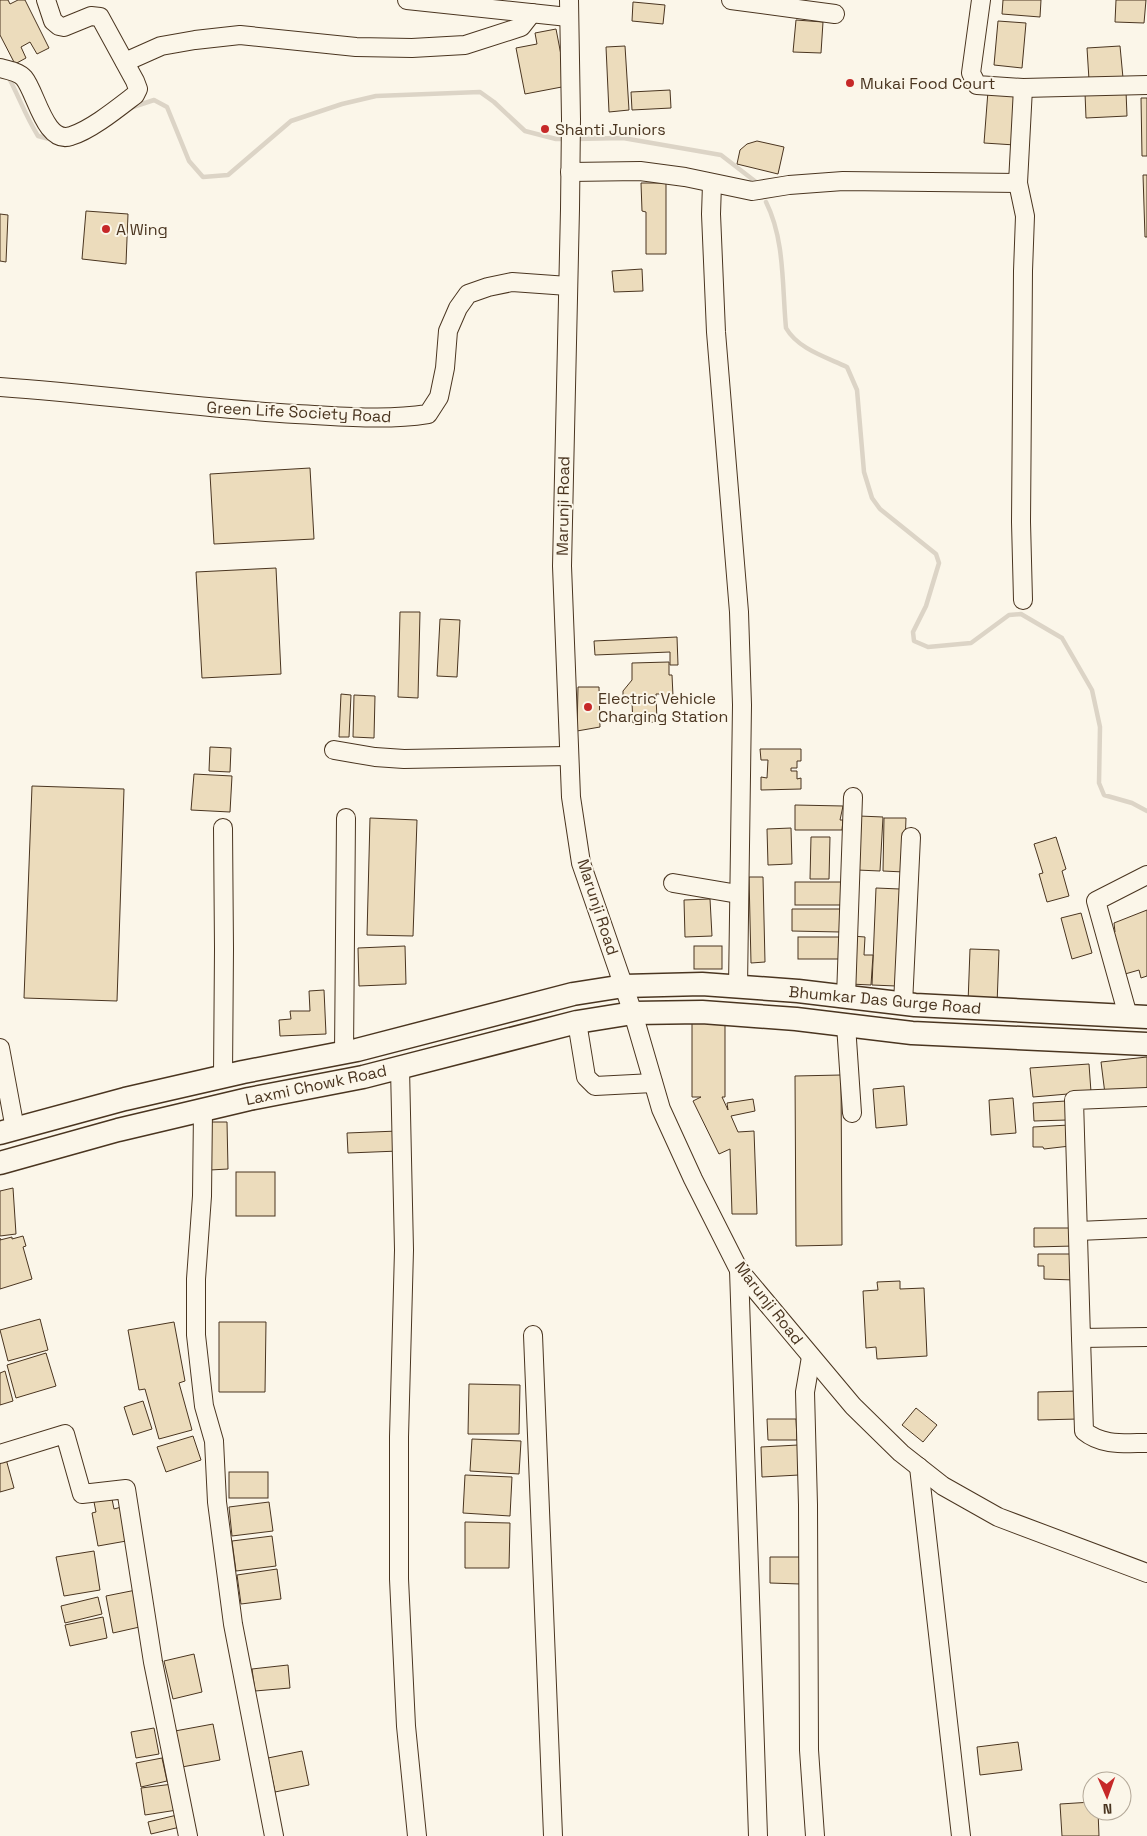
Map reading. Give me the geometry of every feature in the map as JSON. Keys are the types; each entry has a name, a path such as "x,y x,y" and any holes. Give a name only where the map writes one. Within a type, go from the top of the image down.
{"main road":[{"name":"Bhumkar Das Gurge Road","path":"624,986 702,984 903,1004 1129,1016"},
{"name":"Laxmi Chowk Road","path":"8,1131 124,1099 223,1076 344,1053 572,994 624,986"},
{"path":"902,1032 903,1004"},
{"name":"Bhumkar Das Gurge Road","path":"632,1013 702,1012 796,1019 902,1032 1147,1044"},
{"name":"Laxmi Chowk Road","path":"0,1163 118,1130 198,1111 363,1077 577,1022 632,1013"},
{"path":"1112,1043 1129,1016"},
{"path":"190,1084 198,1111"}],"street":[{"path":"0,68 14,71 24,78 50,129 60,136 70,137 94,124 135,95 138,89 135,80 100,18 91,16 64,28 53,21 46,0"},
{"path":"407,0 532,13 569,8"},
{"path":"731,0 835,14"},
{"path":"981,0 971,73 976,85 1023,88 1147,85"},
{"name":"Marunji Road","path":"569,8 571,119 562,566 571,797 582,863 624,986 661,1109 692,1179 739,1270 853,1406 901,1453 943,1486 998,1517 1147,1573"},
{"path":"125,62 161,46 195,40 240,36 356,47 412,48 465,45 521,27 532,13"},
{"path":"1023,88 1018,184 1025,216 1022,522 1024,600"},
{"path":"570,172 640,171 685,177 752,191 789,185 843,181 1018,184"},
{"path":"712,184 711,214 716,332 739,612 742,705 738,987"},
{"name":"Green Life Society Road","path":"0,387 76,392 248,411 383,419 428,414 439,397 446,368 448,331 458,308 468,294 512,282 568,286"},
{"path":"334,750 375,757 404,759 569,756"},
{"path":"846,997 853,797"},
{"path":"344,1053 346,818"},
{"path":"223,828 223,1076"},
{"path":"903,1004 911,837"},
{"path":"1129,1016 1096,901 1147,875"},
{"path":"673,883 738,894"},
{"path":"577,1022 586,1077 595,1086 653,1083"},
{"path":"846,1025 852,1113"},
{"path":"0,1048 8,1131"},
{"path":"400,1068 404,1250 399,1437 400,1578 406,1726 418,1836"},
{"path":"1147,1097 1074,1100 1084,1432 1093,1439 1106,1442 1147,1443"},
{"path":"198,1111 202,1196 196,1279 196,1335 204,1406 214,1441 217,1502 236,1642 274,1836"},
{"path":"1078,1231 1147,1228"},
{"path":"739,1270 758,1836"},
{"path":"533,1335 553,1836"},
{"path":"1081,1338 1147,1336"},
{"path":"811,1357 805,1392 808,1505 809,1750 815,1836"},
{"path":"0,1454 65,1434 82,1494 126,1489 153,1662 188,1836"},
{"path":"919,1467 961,1836"}],"building":[{"path":"0,0 8,0 10,4 18,0 25,0 49,48 37,54 30,42 21,47 26,58 15,64 0,35"},
{"path":"1003,0 1041,0 1040,17 1002,14"},
{"path":"1116,0 1146,0 1144,23 1115,22"},
{"path":"633,2 665,5 663,24 632,21"},
{"path":"796,20 823,22 821,53 793,52"},
{"path":"998,21 1026,23 1022,68 994,65"},
{"path":"556,29 567,86 525,94 516,48 537,44 535,33"},
{"path":"625,46 629,110 609,112 606,47"},
{"path":"1120,46 1123,78 1089,80 1087,48"},
{"path":"670,90 671,108 632,110 631,92"},
{"path":"988,91 1018,93 1015,145 984,143"},
{"path":"1126,91 1127,116 1086,118 1085,93"},
{"path":"1141,98 1147,98 1147,156 1142,156"},
{"path":"757,141 784,147 778,174 737,164 740,150 747,144"},
{"path":"1143,175 1147,175 1147,237 1145,237"},
{"path":"641,183 666,183 666,254 646,254 646,212 642,211"},
{"name":"A Wing","path":"86,211 128,214 126,264 82,259"},
{"path":"0,214 8,215 6,262 0,261"},
{"path":"642,269 643,291 614,292 612,271"},
{"path":"310,468 314,539 214,544 210,474"},
{"path":"276,568 281,674 202,678 196,572"},
{"path":"400,612 420,612 418,698 398,697"},
{"path":"440,619 460,620 457,677 437,676"},
{"path":"677,637 678,665 670,665 670,652 595,655 594,641"},
{"path":"669,662 669,675 672,675 673,696 666,699 661,697 660,694 656,694 657,722 633,723 632,703 623,704 623,691 632,680 632,663"},
{"name":"Electric Vehicle Charging Station","path":"578,687 599,687 600,727 577,731"},
{"path":"341,694 351,695 349,737 339,737"},
{"path":"354,695 375,696 374,738 353,737"},
{"path":"210,747 231,748 230,772 209,771"},
{"path":"760,749 801,749 801,761 797,761 797,768 791,768 791,771 797,771 797,779 801,778 801,789 761,790 761,777 767,778 768,760 761,760"},
{"path":"194,774 232,776 230,812 191,810"},
{"path":"32,786 124,789 117,1001 24,998"},
{"path":"795,805 843,806 840,820 843,820 842,830 795,830"},
{"path":"859,816 883,817 880,871 857,870"},
{"path":"370,818 417,820 413,936 367,935"},
{"path":"884,818 906,818 904,872 883,871"},
{"path":"791,828 792,864 768,865 767,829"},
{"path":"811,837 830,837 829,879 810,879"},
{"path":"1056,837 1066,869 1062,871 1069,896 1047,902 1039,874 1043,873 1034,844"},
{"path":"749,877 763,877 765,962 751,963"},
{"path":"795,882 841,882 841,905 795,905"},
{"path":"876,888 900,889 896,986 872,985"},
{"path":"710,899 712,936 685,937 684,900"},
{"path":"792,909 841,909 840,932 792,931"},
{"path":"1147,910 1147,976 1141,978 1139,970 1125,974 1112,933 1115,932 1114,923"},
{"path":"1081,913 1092,953 1072,959 1061,918"},
{"path":"852,936 865,937 864,955 873,955 871,985 850,984"},
{"path":"798,937 844,937 844,959 798,959"},
{"path":"405,946 406,984 359,986 358,948"},
{"path":"694,946 722,946 722,969 694,969"},
{"path":"970,949 999,950 997,1005 968,1003"},
{"path":"324,990 326,1034 280,1036 279,1020 291,1019 290,1011 310,1011 309,991"},
{"path":"692,1021 725,1021 725,1097 722,1097 728,1110 727,1103 753,1099 755,1111 731,1116 738,1132 754,1131 757,1214 732,1214 730,1149 719,1154 693,1101 701,1097 692,1097"},
{"path":"1147,1057 1147,1089 1105,1094 1101,1062"},
{"path":"1089,1064 1091,1092 1033,1097 1030,1068"},
{"path":"841,1075 842,1245 796,1246 795,1076"},
{"path":"904,1086 907,1125 876,1128 873,1089"},
{"path":"1013,1098 1016,1133 991,1135 989,1100"},
{"path":"1066,1101 1067,1120 1034,1121 1033,1103"},
{"path":"208,1122 227,1122 228,1169 210,1170"},
{"path":"1069,1125 1070,1146 1044,1149 1043,1147 1033,1147 1033,1127"},
{"path":"398,1131 399,1151 348,1153 347,1133"},
{"path":"236,1172 275,1172 275,1216 236,1216"},
{"path":"13,1188 16,1234 0,1236 0,1191"},
{"path":"1034,1228 1074,1228 1074,1246 1034,1247"},
{"path":"23,1236 26,1246 23,1247 32,1279 0,1289 0,1240"},
{"path":"1038,1254 1076,1254 1075,1280 1044,1279 1044,1266 1038,1266"},
{"path":"900,1281 900,1289 924,1288 927,1356 877,1359 876,1347 866,1348 863,1291 878,1290 877,1282"},
{"path":"40,1319 48,1350 8,1361 0,1330"},
{"path":"174,1322 185,1381 179,1383 192,1430 159,1439 145,1389 139,1390 128,1330"},
{"path":"219,1322 266,1322 265,1392 219,1392"},
{"path":"46,1353 56,1386 16,1398 7,1365"},
{"path":"5,1371 13,1401 0,1405 0,1373"},
{"path":"469,1384 520,1385 519,1434 468,1434"},
{"path":"1078,1391 1078,1419 1038,1420 1038,1392"},
{"path":"143,1401 152,1429 133,1435 124,1407"},
{"path":"916,1408 937,1425 923,1442 902,1425"},
{"path":"767,1419 796,1419 797,1440 768,1440"},
{"path":"193,1436 201,1460 166,1472 157,1447"},
{"path":"472,1439 521,1441 519,1474 470,1471"},
{"path":"798,1445 799,1475 762,1477 761,1447"},
{"path":"6,1459 14,1488 0,1492 0,1461"},
{"path":"229,1472 268,1472 268,1498 229,1498"},
{"path":"465,1475 512,1477 510,1516 463,1513"},
{"path":"111,1494 114,1509 125,1506 132,1540 98,1546 92,1513 96,1512 93,1497"},
{"path":"269,1502 273,1531 232,1536 229,1507"},
{"path":"465,1522 510,1523 509,1568 465,1568"},
{"path":"272,1536 276,1566 236,1571 232,1541"},
{"path":"94,1551 100,1590 64,1596 56,1557"},
{"path":"770,1557 800,1557 800,1584 770,1583"},
{"path":"277,1569 281,1599 241,1604 237,1575"},
{"path":"136,1590 144,1626 113,1633 106,1596"},
{"path":"98,1597 102,1614 65,1623 61,1606"},
{"path":"103,1617 107,1638 70,1646 65,1625"},
{"path":"194,1654 202,1692 173,1699 164,1661"},
{"path":"288,1665 290,1688 255,1691 252,1669"},
{"path":"213,1724 220,1760 182,1767 175,1731"},
{"path":"154,1728 159,1754 136,1758 131,1732"},
{"path":"1018,1742 1022,1770 980,1775 977,1747"},
{"path":"302,1751 309,1785 275,1792 268,1758"},
{"path":"162,1758 167,1781 141,1787 136,1763"},
{"path":"173,1784 177,1810 145,1815 141,1788"},
{"path":"1082,1803 1082,1821 1098,1821 1099,1836 1062,1836 1060,1804"},
{"path":"177,1815 180,1827 151,1834 148,1822"}],"waterway":[{"path":"6,76 9,78 38,136 53,140"},
{"path":"130,108 154,100 167,107 189,161 203,177 228,175 291,121 342,104 376,96 480,92 494,102 525,131 556,139 568,139"},
{"path":"576,139 623,138 721,155 756,182"},
{"path":"766,202 777,232 780,247 786,328 805,347 847,367 857,390 864,472 872,498 880,509 936,554 939,563 926,606 913,632 914,641 928,647 971,643 1009,615 1021,614 1062,638 1092,690 1100,727 1099,783 1104,795 1132,803 1147,811"}],"place":[{"name":"Mukai Food Court","path":"850,83"},
{"name":"Shanti Juniors","path":"545,129"},
{"name":"A Wing","path":"106,229"},
{"name":"Electric Vehicle Charging Station","path":"588,707"}]}
